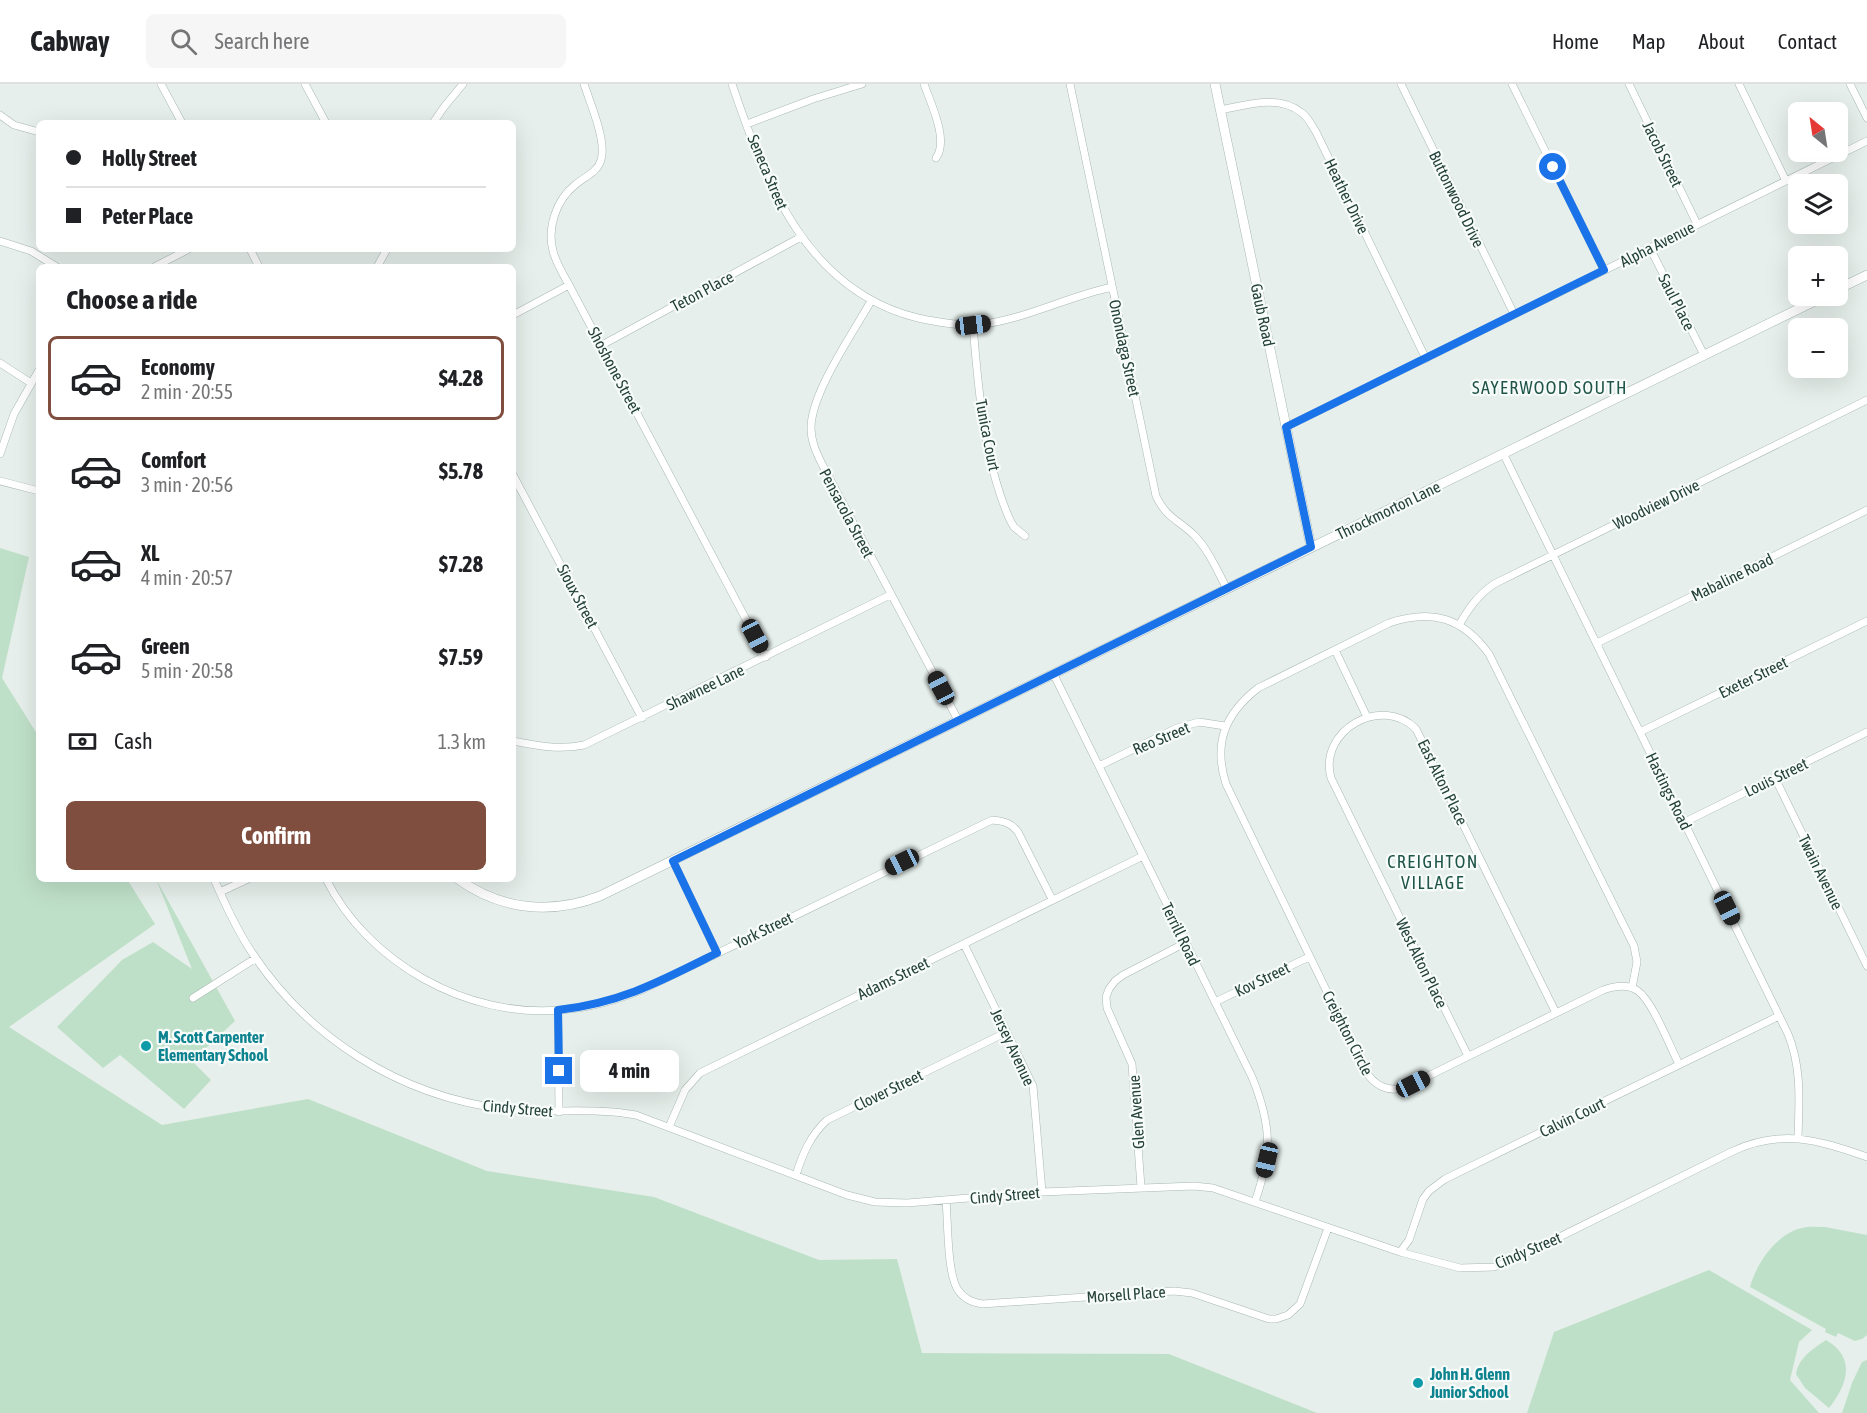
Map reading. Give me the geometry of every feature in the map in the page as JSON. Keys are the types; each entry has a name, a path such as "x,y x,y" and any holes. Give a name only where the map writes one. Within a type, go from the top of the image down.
{"street":[{"path":"161,84 179,120"},
{"path":"305,84 324,120"},
{"path":"435,120 464,84"},
{"name":"Shoshone Street","path":"584,84 600,135 603,154 596,170 566,194 558,207 551,235 553,252 766,657"},
{"name":"Seneca Street","path":"732,84 773,191 801,237 834,272 871,301 911,316 946,323 973,325 1012,319 1077,295 1112,287"},
{"path":"747,124 813,99 862,84"},
{"path":"924,84 941,140 940,152 936,158"},
{"name":"Onondaga Street","path":"1070,84 1156,496 1168,515 1188,530 1201,544 1227,589"},
{"name":"Gaub Road","path":"1215,84 1311,547"},
{"name":"Buttonwood Drive","path":"1401,84 1514,314"},
{"path":"1512,84 1604,270"},
{"name":"Jacob Street","path":"1629,84 1697,224"},
{"path":"1739,84 1786,180"},
{"path":"1850,84 1867,118"},
{"name":"Heather Drive","path":"1220,110 1269,101 1287,104 1304,113 1316,132 1426,358"},
{"path":"0,115 14,125 36,131"},
{"name":"Alpha Avenue","path":"1286,427 1867,141"},
{"name":"Teton Place","path":"602,345 801,237"},
{"path":"0,241 31,251 52,264"},
{"name":"Saul Place","path":"1650,248 1704,355"},
{"path":"160,264 183,252"},
{"path":"1848,284 1867,275"},
{"path":"516,313 569,285"},
{"name":"Pensacola Street","path":"871,301 820,392 813,411 811,429 816,453 958,720"},
{"name":"Throckmorton Lane","path":"463,882 480,892 510,904 526,907 556,907 585,902 600,896 1804,306"},
{"name":"Tunica Court","path":"973,325 980,398 994,467 1006,513 1014,527 1024,536"},
{"path":"0,363 31,383"},
{"path":"0,454 11,420 36,375"},
{"name":"Woodview Drive","path":"1459,625 1481,593 1494,584 1867,400"},
{"name":"Hastings Road","path":"1503,453 1793,1046 1799,1075 1798,1138"},
{"path":"0,481 36,490"},
{"name":"Sioux Street","path":"516,481 642,718"},
{"name":"Mabaline Road","path":"1597,643 1867,510"},
{"name":"Shawnee Lane","path":"516,742 552,748 569,748 597,740 890,595"},
{"name":"Creighton Circle","path":"1428,615 1459,625 1471,633 1489,654 1634,946 1637,962 1632,988 1609,988 1400,1089 1389,1089 1376,1084 1365,1070 1226,784 1220,758 1226,726 1240,704 1258,688 1389,623 1428,615"},
{"name":"Exeter Street","path":"1640,732 1867,621"},
{"path":"1335,651 1367,717"},
{"name":"Terrill Road","path":"1054,675 1252,1077 1265,1114 1269,1135 1267,1160 1255,1202"},
{"name":"East Alton Place","path":"1367,717 1394,715 1416,729 1556,1013"},
{"name":"West Alton Place","path":"1367,717 1347,729 1333,744 1329,761 1331,778 1468,1056"},
{"name":"Reo Street","path":"1099,766 1162,734 1189,724 1209,722 1226,726"},
{"name":"Louis Street","path":"1685,822 1866,736"},
{"name":"Twain Avenue","path":"1775,778 1867,966"},
{"name":"York Street","path":"328,882 343,907 363,931 399,963 428,981 460,996 499,1006 558,1010 596,1005 628,996 992,820 1003,821 1013,826 1018,832 1052,899"},
{"name":"Adams Street","path":"669,1127 685,1090 700,1073 1143,856"},
{"path":"673,861 717,953"},
{"name":"Cindy Street","path":"215,882 256,958 284,994 338,1043 386,1073 427,1092 472,1104 518,1110 617,1112 636,1115 847,1195 875,1203 907,1203 1141,1187 1203,1187 1255,1202 1400,1252 1460,1268 1494,1267 1511,1261 1741,1147 1764,1140 1798,1138 1829,1144 1867,1157"},
{"path":"220,892 242,882"},
{"name":"Glen Avenue","path":"1141,1187 1132,1064 1110,1017 1106,997 1115,981 1123,975 1185,943"},
{"name":"Jersey Avenue","path":"964,944 1033,1086 1042,1192"},
{"name":"Kov Street","path":"1215,1002 1309,957"},
{"path":"193,998 256,958"},
{"path":"1632,988 1647,1000 1679,1064"},
{"path":"558,1010 559,1112"},
{"name":"Calvin Court","path":"1400,1252 1409,1240 1423,1199 1437,1184 1779,1016"},
{"name":"Clover Street","path":"796,1175 815,1131 827,1120 1007,1032"},
{"name":"Morsell Place","path":"946,1200 954,1282 964,1297 982,1304 1174,1291 1192,1293 1276,1320 1293,1313 1300,1304 1328,1228"}],"green space":[{"path":"0,548 29,557 2,678 36,732 36,882 129,882 155,924 9,1027 162,1125 308,1099 487,1171 654,1197 819,1260 897,1259 922,1353 1169,1354 1317,1413 0,1413"},
{"path":"157,882 235,1021 192,1061 211,1080 184,1109 120,1055 103,1068 57,1027 122,960 153,942 192,969"},
{"path":"1805,1227 1825,1227 1867,1235 1867,1335 1862,1339 1855,1341 1838,1333 1836,1337 1825,1332 1826,1329 1750,1287 1762,1260 1784,1236"},
{"path":"1709,1270 1812,1330 1799,1342 1790,1380 1819,1413 1527,1413 1554,1332"},
{"path":"1826,1340 1842,1355 1846,1372 1840,1390 1829,1408 1805,1388 1796,1374 1803,1358"},
{"path":"1867,1360 1867,1413 1842,1413 1852,1383 1862,1362"}],"place":[{"name":"M. Scott Carpenter Elementary School","path":"146,1046"},
{"name":"John H. Glenn Junior School","path":"1418,1383"}],"district":[{"name":"SAYERWOOD SOUTH","path":"1550,388"},
{"name":"CREIGHTON VILLAGE","path":"1433,872"}],"route":[{"path":"559,1071 558,1010 596,1005 628,996 717,953 673,861 1311,547 1286,427 1604,270 1553,167"}]}
